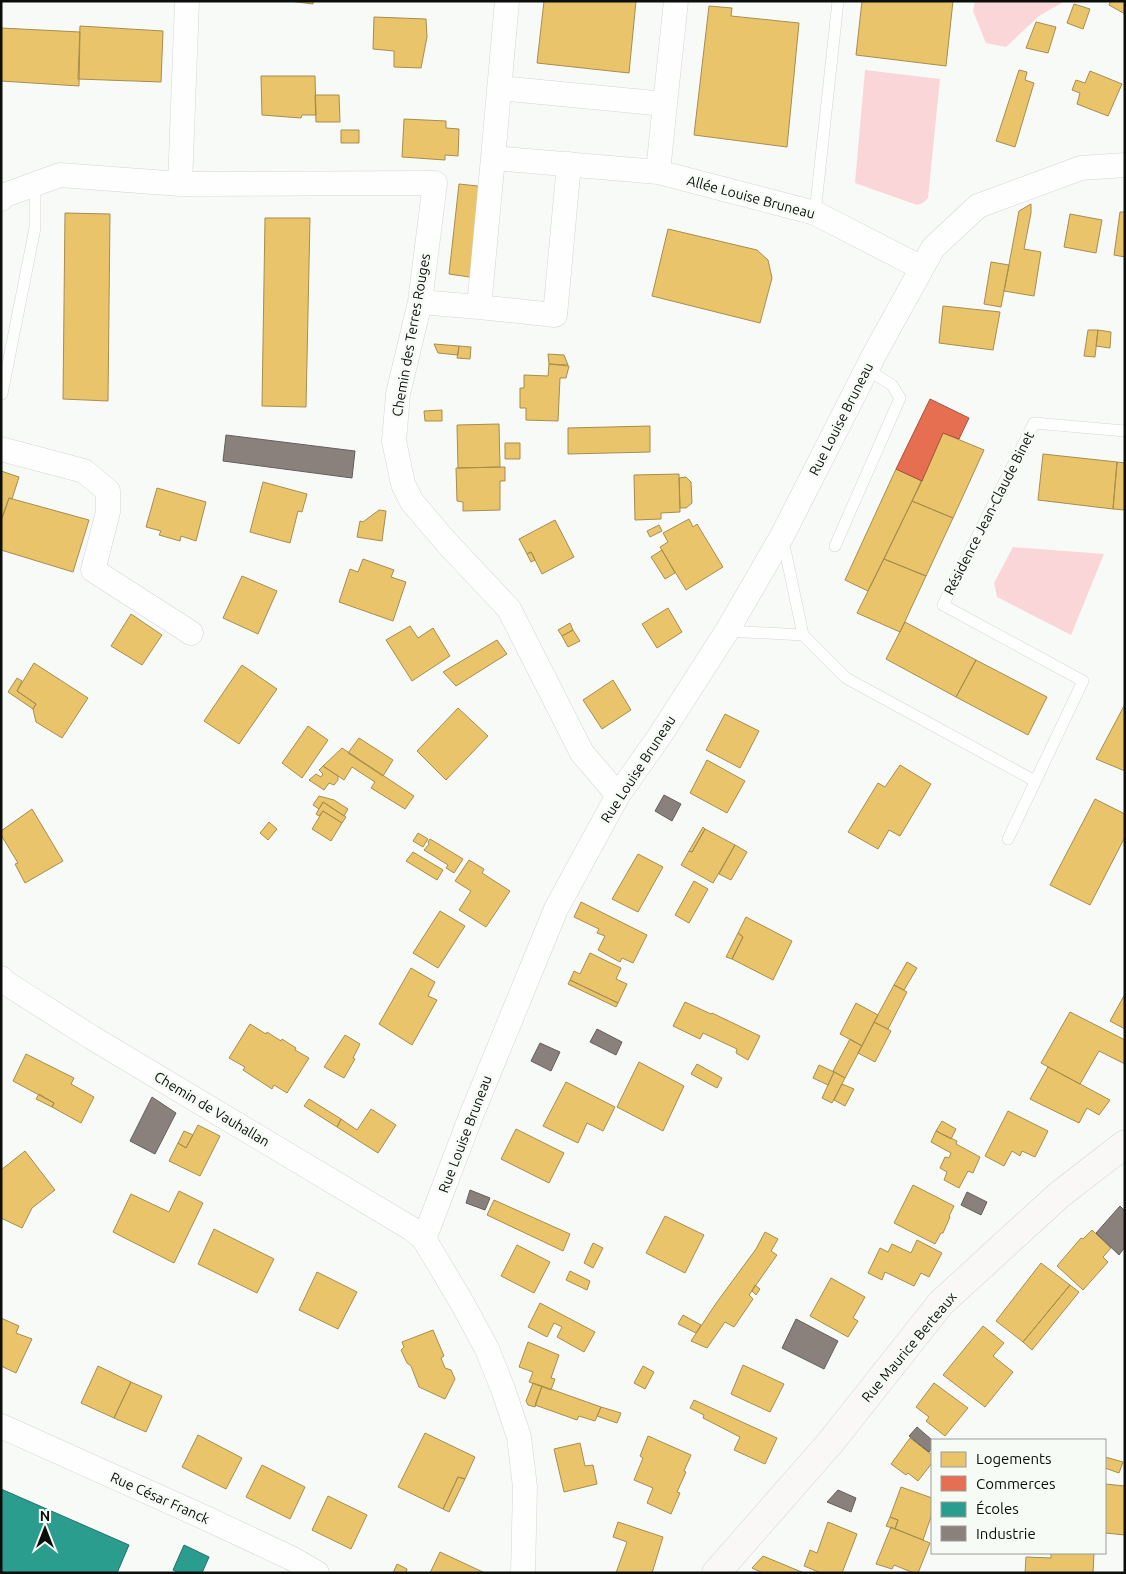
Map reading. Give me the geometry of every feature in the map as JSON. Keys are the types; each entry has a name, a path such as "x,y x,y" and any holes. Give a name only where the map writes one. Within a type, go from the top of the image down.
{"main road":[{"name":"Rue Maurice Berteaux","path":"716,1573 830,1443 941,1303 1059,1194 1125,1144"}],"street":[{"path":"180,184 187,1"},
{"path":"479,308 507,1"},
{"path":"658,172 676,1"},
{"path":"500,88 665,104"},
{"name":"Allée Louise Bruneau","path":"493,158 658,172 815,213 922,268"},
{"path":"420,302 555,315 569,164"},
{"name":"Rue Louise Bruneau","path":"424,1239 471,1116 556,909 618,795 659,737 727,631 782,536 866,368 933,248 978,206 1081,168 1125,165"},
{"name":"Chemin des Terres Rouges","path":"1,198 60,175 180,184 435,183 420,302 398,394 394,441 402,484 412,502 447,543 509,609 582,753 618,795"},
{"path":"1,449 84,471 108,491 108,512 93,570 191,633"},
{"name":"Chemin de Vauhallan","path":"1,978 91,1037 412,1229 424,1239"},
{"path":"424,1239 487,1349 519,1437 525,1487 523,1573"},
{"name":"Rue César Franck","path":"1,1426 210,1520 294,1559 318,1573"}],"lane":[{"path":"815,213 838,1"},
{"path":"2,394 35,228 35,184"},
{"path":"835,546 900,398 892,385 866,368"},
{"name":"Résidence Jean-Claude Binet","path":"1008,839 1083,681 942,605 1034,423 1125,430"},
{"path":"782,536 803,635 846,678 1036,780"},
{"path":"727,631 803,635"}],"shaded area":[{"path":"975,1 1065,1 1039,16 1006,47 986,43 973,11"},
{"path":"865,70 940,79 928,198 923,203 917,205 855,183"},
{"path":"1013,547 1104,554 1071,635 997,597 994,583"}],"building: Logements":[{"path":"290,1 313,1 313,4"},
{"path":"544,1 636,1 629,73 537,63"},
{"path":"862,1 953,1 946,66 856,55"},
{"path":"1111,1 1125,1 1125,14 1109,5"},
{"path":"1074,4 1090,9 1083,29 1067,23"},
{"path":"709,6 732,8 731,16 799,23 787,147 694,135"},
{"path":"374,17 426,19 427,37 421,68 394,67 394,51 373,49"},
{"path":"1036,22 1056,27 1048,53 1026,48"},
{"path":"80,26 163,31 161,82 78,79"},
{"path":"1,28 80,32 79,86 1,81"},
{"path":"1019,70 1027,72 1025,80 1034,83 1015,147 996,141"},
{"path":"1090,71 1122,84 1108,116 1077,104 1080,93 1072,90 1076,80 1085,83"},
{"path":"261,76 315,76 316,115 302,115 301,118 262,115"},
{"path":"315,95 339,95 340,122 316,122"},
{"path":"404,119 446,121 446,128 459,129 458,156 445,155 445,160 402,157"},
{"path":"341,130 359,130 359,143 341,143"},
{"path":"459,184 487,187 476,278 449,274"},
{"path":"1031,204 1024,249 1041,252 1034,296 1004,291 1019,211"},
{"path":"1120,212 1125,212 1125,257 1114,255"},
{"path":"65,213 110,214 108,401 63,399"},
{"path":"1070,214 1102,220 1096,253 1064,247"},
{"path":"265,218 310,218 306,407 262,406"},
{"path":"668,229 757,250 768,260 772,278 760,323 652,296"},
{"path":"991,262 1009,265 1001,307 984,304"},
{"path":"943,306 1000,312 993,350 939,343"},
{"path":"1088,330 1098,330 1095,357 1084,356"},
{"path":"1098,330 1111,332 1110,348 1096,346"},
{"path":"434,344 459,346 458,355 438,353"},
{"path":"459,346 471,347 470,359 457,358"},
{"path":"548,354 564,355 568,365 549,364"},
{"path":"549,364 569,366 566,378 560,378 558,421 526,420 526,408 520,408 520,388 524,388 524,375 548,376"},
{"path":"442,410 442,421 425,421 424,411"},
{"path":"499,424 500,467 458,468 457,425"},
{"path":"650,426 650,452 568,454 568,428"},
{"path":"943,433 984,450 953,518 912,501"},
{"path":"505,443 520,443 520,459 505,459"},
{"path":"1043,454 1117,462 1113,509 1038,500"},
{"path":"1117,462 1125,463 1125,510 1113,509"},
{"path":"505,467 505,481 500,481 500,510 463,511 463,502 457,501 456,468"},
{"path":"896,469 922,481 868,591 845,580"},
{"path":"1,471 19,477 12,499 9,498 1,521"},
{"path":"679,474 680,512 661,513 661,519 635,520 634,475"},
{"path":"686,477 691,482 692,503 686,508 680,508 679,478"},
{"path":"263,482 307,494 302,512 298,511 290,543 250,532"},
{"path":"157,488 206,502 196,541 181,536 180,541 159,535 161,531 146,527"},
{"path":"9,498 89,520 73,572 1,550 1,521"},
{"path":"912,501 953,518 926,576 884,559"},
{"path":"379,510 386,511 382,541 357,537 360,521 363,522"},
{"path":"689,519 693,527 697,524 723,567 686,590 660,547 668,542 663,533"},
{"path":"555,520 574,557 542,574 531,552 527,554 519,539"},
{"path":"659,525 662,531 650,537 647,531"},
{"path":"662,550 675,573 665,579 651,557"},
{"path":"531,552 535,560 531,562 527,554"},
{"path":"363,559 394,570 391,577 406,582 393,621 339,602 350,569 358,572"},
{"path":"884,559 926,576 900,632 857,613"},
{"path":"242,576 277,591 258,634 223,618"},
{"path":"668,608 682,632 657,648 642,624"},
{"path":"131,614 162,635 142,665 111,646"},
{"path":"905,622 976,660 956,697 886,659"},
{"path":"570,623 573,630 562,636 558,630"},
{"path":"410,626 418,638 433,628 450,656 412,681 386,640"},
{"path":"573,630 580,641 568,647 562,636"},
{"path":"497,640 507,654 456,686 443,672"},
{"path":"976,660 1047,697 1028,735 956,697"},
{"path":"34,663 88,698 62,738 36,722 33,709 36,704 17,691"},
{"path":"242,665 277,689 239,744 204,721"},
{"path":"17,678 22,681 17,691 36,704 33,709 8,692"},
{"path":"613,680 631,710 602,729 583,700"},
{"path":"1125,704 1125,771 1096,759"},
{"path":"458,708 488,736 446,780 417,751"},
{"path":"725,714 759,731 740,768 706,750"},
{"path":"308,726 328,740 302,778 282,763"},
{"path":"359,738 393,760 383,776 348,753"},
{"path":"342,748 414,796 405,809 371,788 375,782 352,767 344,780 323,766"},
{"path":"707,760 745,781 727,813 690,793"},
{"path":"900,765 931,784 900,836 889,830 878,849 848,832 878,783 885,787"},
{"path":"323,766 338,776 338,780 334,785 329,783 324,790 309,780 316,774 321,777 323,774 319,770"},
{"path":"319,796 334,800 348,809 344,816 323,802 319,809 313,805"},
{"path":"1095,799 1125,814 1125,837 1090,905 1050,885"},
{"path":"323,802 346,817 342,823 323,811 319,816 316,814"},
{"path":"32,809 63,861 25,883 15,864 18,863 1,835 1,831"},
{"path":"323,811 342,823 331,841 312,829"},
{"path":"269,822 277,829 268,840 260,833"},
{"path":"703,827 705,829 692,852 689,851"},
{"path":"705,829 735,845 713,883 681,865 689,851 692,852"},
{"path":"418,833 428,839 423,847 413,841"},
{"path":"430,839 463,859 454,873 446,868 448,865 424,850 429,844"},
{"path":"735,845 747,852 731,880 719,874"},
{"path":"413,852 443,870 437,880 406,861"},
{"path":"638,854 663,867 638,912 612,899"},
{"path":"469,860 484,869 482,873 510,891 486,927 459,910 471,891 455,881"},
{"path":"694,881 708,889 689,923 675,915"},
{"path":"581,902 647,935 633,963 622,958 620,962 598,950 605,936 597,933 599,929 574,917"},
{"path":"440,911 465,926 438,968 413,953"},
{"path":"746,917 792,941 773,980 732,959 743,937 738,933"},
{"path":"738,933 743,937 732,959 726,957"},
{"path":"590,953 621,968 616,979 627,984 618,1003 570,980 574,971 580,974"},
{"path":"907,962 917,968 904,990 894,985"},
{"path":"411,968 435,982 428,996 437,1000 412,1045 379,1024"},
{"path":"570,980 618,1003 616,1007 568,984"},
{"path":"894,985 907,992 888,1029 874,1022"},
{"path":"1125,994 1125,1029 1110,1021"},
{"path":"685,1002 760,1036 748,1060 736,1053 737,1049 703,1033 700,1039 673,1026"},
{"path":"856,1003 878,1015 862,1046 840,1034"},
{"path":"1070,1012 1125,1040 1125,1064 1099,1051 1080,1084 1041,1063"},
{"path":"874,1022 891,1031 875,1062 858,1053"},
{"path":"250,1024 266,1034 267,1032 281,1041 282,1039 296,1048 295,1050 309,1058 287,1093 274,1085 272,1089 243,1070 245,1067 229,1058"},
{"path":"345,1035 360,1044 353,1058 355,1059 344,1078 324,1067"},
{"path":"850,1039 862,1046 845,1078 833,1071"},
{"path":"26,1054 74,1078 71,1084 94,1097 81,1123 52,1107 54,1103 13,1081"},
{"path":"639,1062 684,1086 663,1131 617,1107"},
{"path":"697,1064 722,1078 717,1088 691,1074"},
{"path":"819,1065 834,1072 828,1085 813,1078"},
{"path":"1048,1067 1110,1100 1099,1115 1087,1108 1079,1123 1030,1099"},
{"path":"834,1072 845,1078 832,1103 822,1098"},
{"path":"566,1082 615,1107 603,1131 587,1123 578,1143 543,1126"},
{"path":"842,1084 854,1089 845,1106 834,1100"},
{"path":"39,1094 54,1103 52,1107 36,1099"},
{"path":"309,1099 341,1119 337,1127 304,1106"},
{"path":"371,1109 396,1125 378,1153 337,1127 341,1119 357,1130"},
{"path":"1008,1111 1048,1131 1035,1157 1022,1151 1020,1156 1012,1151 1004,1166 985,1156"},
{"path":"942,1121 956,1129 951,1139 936,1131"},
{"path":"198,1125 220,1136 200,1176 169,1161 178,1143 186,1148"},
{"path":"516,1129 564,1153 549,1183 501,1159"},
{"path":"184,1131 193,1135 186,1148 178,1143"},
{"path":"936,1131 957,1141 956,1144 980,1157 973,1173 968,1171 959,1188 944,1180 947,1172 940,1168 945,1157 949,1158 951,1153 931,1142"},
{"path":"25,1151 55,1190 32,1208 22,1228 1,1218 1,1170"},
{"path":"913,1185 954,1206 943,1233 941,1233 935,1244 894,1223"},
{"path":"179,1191 203,1203 174,1263 113,1232 131,1194 169,1212"},
{"path":"494,1200 570,1234 563,1251 487,1215"},
{"path":"665,1216 704,1235 685,1273 646,1253"},
{"path":"214,1229 274,1259 257,1293 198,1264"},
{"path":"1092,1230 1111,1248 1103,1257 1108,1262 1083,1290 1057,1266 1081,1238 1083,1239"},
{"path":"765,1232 778,1239 771,1251 777,1255 749,1295 753,1299 734,1327 725,1322 707,1348 691,1341 756,1249"},
{"path":"917,1240 942,1253 929,1277 921,1273 914,1286 885,1272 882,1280 868,1273 880,1248 888,1252 892,1244 911,1253"},
{"path":"593,1243 603,1248 593,1268 584,1263"},
{"path":"517,1245 550,1262 534,1293 501,1276"},
{"path":"1041,1263 1070,1285 1023,1342 996,1321"},
{"path":"570,1271 590,1281 587,1290 566,1280"},
{"path":"317,1272 357,1292 338,1329 299,1310"},
{"path":"831,1278 865,1297 853,1318 858,1321 848,1337 810,1316"},
{"path":"755,1285 760,1289 756,1295 752,1291"},
{"path":"1070,1285 1079,1292 1032,1350 1023,1342"},
{"path":"540,1303 595,1332 584,1352 557,1337 562,1327 554,1323 547,1337 528,1327"},
{"path":"683,1315 701,1325 696,1333 678,1324"},
{"path":"1,1318 19,1326 16,1333 32,1339 16,1373 1,1366"},
{"path":"983,1326 1004,1343 993,1356 1013,1372 985,1407 943,1375"},
{"path":"433,1330 444,1356 441,1358 445,1368 451,1370 455,1379 445,1399 419,1387 411,1366 407,1363 401,1350 404,1347 402,1342"},
{"path":"528,1342 559,1355 551,1378 555,1379 551,1390 529,1382 533,1372 519,1367"},
{"path":"743,1365 784,1384 770,1412 731,1394"},
{"path":"98,1366 131,1382 114,1418 81,1403"},
{"path":"643,1366 654,1372 645,1389 634,1383"},
{"path":"131,1382 162,1396 146,1432 114,1418"},
{"path":"533,1383 542,1386 535,1407 528,1405 526,1401"},
{"path":"934,1383 968,1408 945,1436 926,1421 929,1417 916,1407"},
{"path":"542,1386 601,1407 595,1421 579,1416 577,1420 535,1405"},
{"path":"694,1400 777,1438 765,1464 734,1450 740,1437 703,1418 704,1415 690,1408"},
{"path":"601,1407 621,1413 617,1423 597,1416"},
{"path":"425,1433 475,1457 465,1479 458,1477 443,1509 398,1487"},
{"path":"198,1435 242,1458 226,1489 182,1467"},
{"path":"648,1436 691,1455 677,1492 680,1493 671,1514 647,1503 653,1488 634,1480 643,1458 640,1456"},
{"path":"910,1438 931,1454 931,1464 918,1481 891,1464"},
{"path":"580,1443 585,1466 593,1465 597,1484 564,1492 554,1449"},
{"path":"1106,1457 1123,1462 1119,1473 1106,1468"},
{"path":"262,1465 305,1487 290,1519 246,1497"},
{"path":"458,1477 465,1479 449,1512 443,1509"},
{"path":"1106,1484 1125,1486 1125,1535 1106,1533"},
{"path":"901,1487 931,1498 931,1517 923,1540 895,1529 898,1520 890,1517"},
{"path":"328,1496 367,1515 351,1549 312,1530"},
{"path":"890,1517 898,1520 895,1529 886,1526"},
{"path":"618,1522 663,1537 652,1573 616,1573 627,1542 613,1537"},
{"path":"828,1522 857,1534 842,1573 821,1573 804,1566 810,1550 817,1553"},
{"path":"891,1527 930,1543 918,1573 894,1565 892,1569 876,1564"},
{"path":"440,1552 485,1573 430,1573"},
{"path":"1051,1554 1094,1554 1093,1573 1025,1573 1026,1557 1051,1558"},
{"path":"763,1556 804,1573 763,1573 752,1568"},
{"path":"397,1564 407,1569 406,1573 393,1573"}],"building: Commerces":[{"path":"930,399 969,418 959,439 943,433 922,481 896,469"}],"building: Écoles":[{"path":"1,1489 129,1545 117,1573 5,1573 1,1571"},
{"path":"184,1545 209,1557 202,1573 179,1573 173,1570"}],"building: Industrie":[{"path":"226,435 355,451 352,478 223,461"},
{"path":"664,795 681,804 672,821 655,811"},
{"path":"597,1029 622,1042 616,1055 590,1042"},
{"path":"540,1043 560,1052 551,1071 531,1061"},
{"path":"152,1097 176,1113 155,1154 130,1141"},
{"path":"470,1190 490,1198 485,1210 466,1203"},
{"path":"967,1192 987,1202 981,1215 961,1205"},
{"path":"1120,1206 1125,1211 1125,1247 1119,1255 1096,1233"},
{"path":"796,1319 838,1341 824,1369 782,1348"},
{"path":"917,1427 931,1439 931,1449 929,1452 909,1436"},
{"path":"838,1490 856,1498 851,1512 827,1502"}]}
